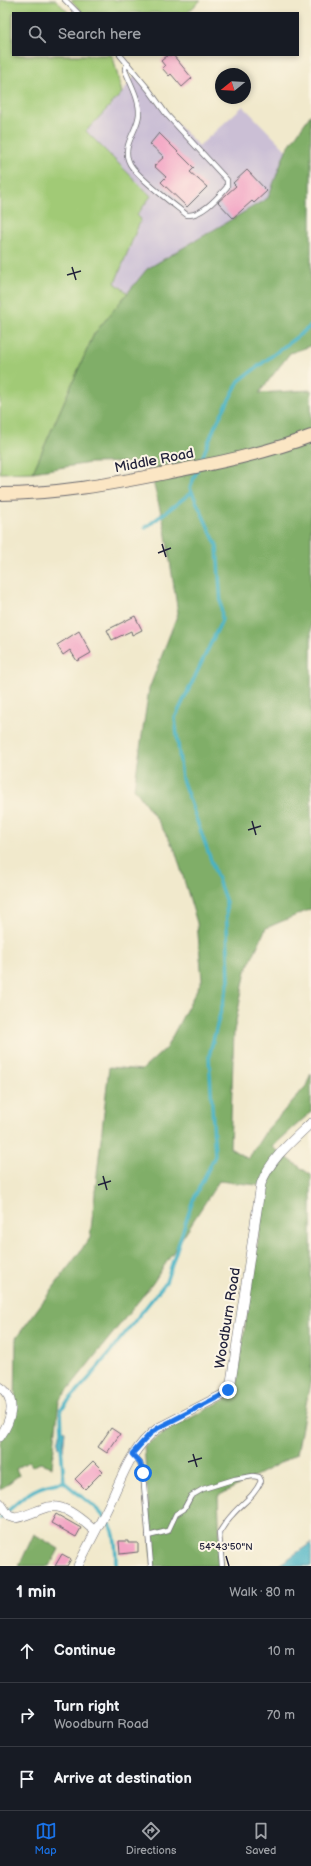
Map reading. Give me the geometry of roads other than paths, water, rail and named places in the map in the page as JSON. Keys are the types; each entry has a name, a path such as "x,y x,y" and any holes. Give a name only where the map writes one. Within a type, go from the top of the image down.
{"main road":[{"name":"Middle Road","path":"0,494 57,492 219,463 286,446 311,436"}],"street":[{"name":"Woodburn Road","path":"78,1566 107,1510 132,1454 150,1434 158,1428 224,1394 228,1390 231,1382 261,1184 266,1171 272,1162 311,1123"},
{"path":"0,1387 9,1395 12,1410 0,1436"},
{"path":"1,1504 9,1516 15,1518 54,1506 97,1528"}],"lane":[{"path":"65,0 77,12"},
{"path":"121,56 128,64 149,90 167,115 227,180 227,187 199,212 193,215 187,215 139,174 129,163 127,148 139,114 138,105 125,70 128,64"},
{"path":"132,1454 140,1463 143,1473 152,1566"},
{"path":"148,1536 168,1532 176,1514 184,1509 191,1496 203,1489 235,1479 253,1476 259,1477 261,1482 257,1490 248,1501 232,1514 219,1533 222,1566"}],"water":[{"path":"62,1430 65,1431 63,1451 58,1445"},
{"path":"311,1543 311,1566 278,1566 279,1565"}],"waterway":[{"path":"200,463 215,426 239,381 311,326"},
{"path":"62,1435 61,1409 90,1377 166,1282 193,1200 215,1156 209,1056 229,980 226,902 182,779 175,718 222,620 217,546 190,488 197,470"},
{"path":"145,528 192,492"},
{"path":"61,1447 64,1482 99,1511 110,1524 115,1540 116,1566"},
{"path":"0,1518 22,1498 43,1486 64,1482"}]}
